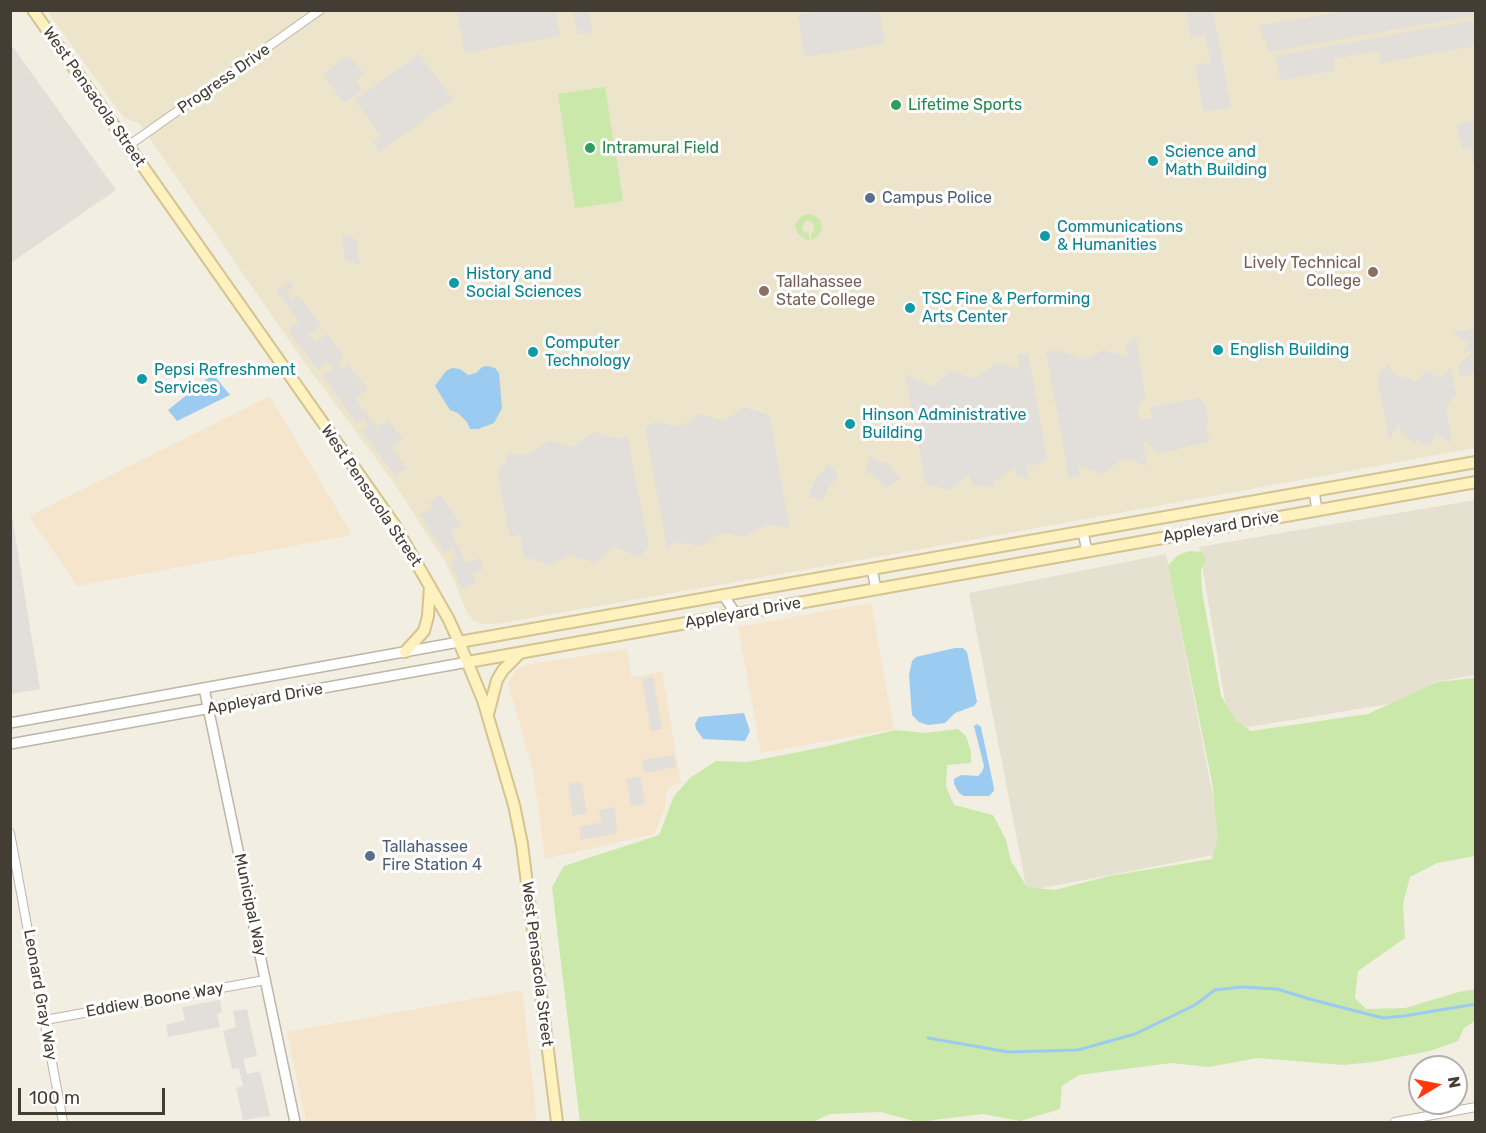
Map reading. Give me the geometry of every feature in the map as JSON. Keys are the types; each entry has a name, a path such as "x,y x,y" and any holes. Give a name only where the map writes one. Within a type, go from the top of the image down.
{"main road":[{"name":"West Pensacola Street","path":"33,10 394,524 459,642 488,714 509,782 522,844 557,1122"},
{"name":"Appleyard Drive","path":"459,642 1476,462"},
{"name":"Appleyard Drive","path":"468,662 1476,482"},
{"path":"405,652 424,632 428,616 430,586"},
{"path":"488,714 500,674 508,663 521,653"}],"street":[{"name":"Progress Drive","path":"128,146 320,10"},
{"path":"1314,491 1317,510"},
{"path":"1083,532 1087,552"},
{"path":"872,569 876,590"},
{"path":"723,596 736,614"},
{"name":"Appleyard Drive","path":"10,723 459,642"},
{"name":"Appleyard Drive","path":"10,744 468,662"},
{"name":"Municipal Way","path":"204,688 295,1122"},
{"name":"Leonard Gray Way","path":"10,833 63,1122"},
{"name":"Eddiew Boone Way","path":"45,1020 265,980"},
{"path":"1395,1122 1476,1107"}],"shaded area":[{"path":"825,10 871,11 872,14 879,11 885,43 808,57 804,55 798,15"},
{"path":"1475,10 1476,15 1268,52 1266,39 1262,39 1260,25 1345,11"},
{"name":"Tallahassee State College","path":"47,11 1475,11 1475,448 905,552 496,624 481,624 474,621 467,613 444,560 392,480 304,362 139,123 124,118"},
{"path":"457,11 556,11 560,36 465,53"},
{"path":"573,11 589,11 593,32 578,35"},
{"path":"1186,11 1213,11 1231,107 1204,112 1195,65 1211,62 1205,35 1191,37"},
{"path":"1475,20 1475,46 1381,63 1378,51 1334,59 1335,71 1280,80 1276,56"},
{"path":"10,43 116,190 11,263 10,263"},
{"path":"419,54 453,99 380,152 373,142 380,136 355,100"},
{"path":"349,55 364,74 356,81 362,90 344,103 323,74"},
{"path":"1475,121 1476,167 1474,167 1470,148 1462,149 1457,124"},
{"path":"342,234 356,239 360,265 345,260"},
{"path":"290,282 293,287 287,293 292,300 298,295 321,325 308,335 315,343 327,334 344,356 337,363 342,369 348,364 368,390 355,398 376,427 388,420 403,439 392,448 407,468 396,476 362,432 368,425 364,419 356,423 323,376 333,369 328,362 318,370 288,330 299,322 276,290"},
{"path":"1475,328 1475,374 1459,377 1458,366 1472,353 1463,352 1470,341 1465,342 1452,332"},
{"path":"1136,336 1146,398 1137,406 1139,420 1152,418 1150,407 1200,398 1206,408 1209,424 1205,430 1211,441 1158,454 1147,441 1143,442 1147,466 1123,458 1103,474 1078,465 1080,476 1069,478 1046,352 1058,350 1082,360 1104,350 1128,357 1125,345"},
{"path":"1028,353 1047,457 1037,465 1026,465 1028,478 1017,476 1015,467 994,482 995,487 972,485 970,474 950,490 926,484 905,374 932,387 951,371 976,379 996,363 1020,369 1018,354"},
{"path":"1389,363 1390,370 1404,380 1404,375 1416,383 1426,370 1441,379 1451,366 1456,394 1446,407 1452,441 1448,442 1437,434 1430,445 1426,446 1416,439 1416,444 1401,433 1399,425 1389,439 1377,376"},
{"path":"270,396 352,535 77,586 29,516"},
{"path":"745,407 769,415 790,529 766,524 745,537 721,533 701,546 677,542 667,549 645,427 655,422 680,427 700,414 724,421"},
{"path":"594,432 618,439 627,435 649,547 639,557 614,547 595,563 570,555 548,565 524,556 520,534 510,538 497,470 507,462 506,453 529,455 549,441 574,447"},
{"path":"870,457 888,464 901,479 886,488 876,476 866,472"},
{"path":"829,464 839,476 828,488 824,500 808,497 815,479"},
{"path":"441,495 461,525 450,532 467,563 479,558 484,568 472,574 476,583 462,589 450,563 457,558 452,548 444,553 420,514 433,507 430,501"},
{"path":"1475,500 1475,675 1435,682 1401,702 1230,730 1199,547"},
{"path":"11,510 40,689 10,694"},
{"path":"1166,554 1224,853 1027,891 969,593"},
{"path":"871,603 894,729 761,753 738,627"},
{"path":"627,649 631,677 662,672 681,784 672,785 666,792 665,809 654,834 545,859 533,770 508,682 517,669 525,665"},
{"path":"653,677 662,729 651,731 642,679"},
{"path":"674,755 676,767 644,773 642,760"},
{"path":"640,776 645,804 631,806 626,779"},
{"path":"581,782 587,813 573,816 568,784"},
{"path":"615,807 617,833 581,840 579,827 601,823 599,810"},
{"path":"522,990 537,1122 306,1122 287,1032"},
{"path":"220,1000 222,1012 217,1014 220,1027 168,1037 166,1025 185,1020 182,1007"},
{"path":"247,1009 257,1056 243,1059 247,1074 260,1071 270,1116 243,1120 236,1088 243,1086 239,1068 232,1069 223,1031 236,1027 233,1011"}],"green space":[{"name":"Intramural Field","path":"605,87 623,201 575,208 558,94"},
{"path":"809,214 820,220 822,229 812,240 811,233 814,230 814,224 809,220 805,221 802,228 808,233 810,240 797,233 795,225 800,217"},
{"path":"1190,551 1201,552 1206,559 1201,570 1202,591 1221,696 1236,721 1251,731 1368,714 1437,682 1475,678 1475,856 1437,863 1410,877 1403,904 1405,938 1358,971 1355,998 1366,1009 1405,1008 1475,989 1475,1021 1464,1028 1458,1041 1430,1051 1344,1065 1257,1058 1209,1067 1171,1063 1079,1075 1062,1086 1060,1109 1020,1121 983,1114 917,1122 881,1112 830,1114 812,1122 580,1122 552,887 564,866 659,835 674,796 690,778 716,761 747,762 895,730 925,733 958,729 966,736 971,752 971,763 947,765 946,786 954,805 993,815 1006,840 1011,861 1027,887 1055,890 1109,876 1212,859 1218,838 1212,782 1168,565 1178,555"}],"water":[{"path":"488,366 495,368 499,373 502,408 494,423 478,429 470,429 458,413 450,410 435,386 446,371 452,368 460,369 468,375"},
{"path":"213,374 230,395 177,421 168,410"},
{"path":"963,648 967,652 977,702 974,706 955,713 945,723 928,725 919,722 912,715 909,675 912,661 916,657"},
{"path":"744,713 750,731 745,741 703,739 696,729 695,724 699,717"},
{"path":"977,724 981,727 994,791 989,796 964,796 959,793 954,779 961,775 978,776 984,766 974,726"}],"waterway":[{"path":"928,1038 1008,1052 1078,1050 1135,1034 1195,1005 1215,990 1241,987 1277,989 1383,1018 1476,1004"}],"place":[{"name":"Lifetime Sports","path":"896,105"},
{"name":"Intramural Field","path":"590,148"},
{"name":"Science and Math Building","path":"1153,161"},
{"name":"Campus Police","path":"870,198"},
{"name":"Communications & Humanities","path":"1045,236"},
{"name":"Lively Technical College","path":"1373,272"},
{"name":"History and Social Sciences","path":"454,283"},
{"name":"Tallahassee State College","path":"764,291"},
{"name":"TSC Fine & Performing Arts Center","path":"910,308"},
{"name":"English Building","path":"1218,350"},
{"name":"Computer Technology","path":"533,352"},
{"name":"Pepsi Refreshment Services","path":"142,379"},
{"name":"Hinson Administrative Building","path":"850,424"},
{"name":"Tallahassee Fire Station 4","path":"370,856"}]}
